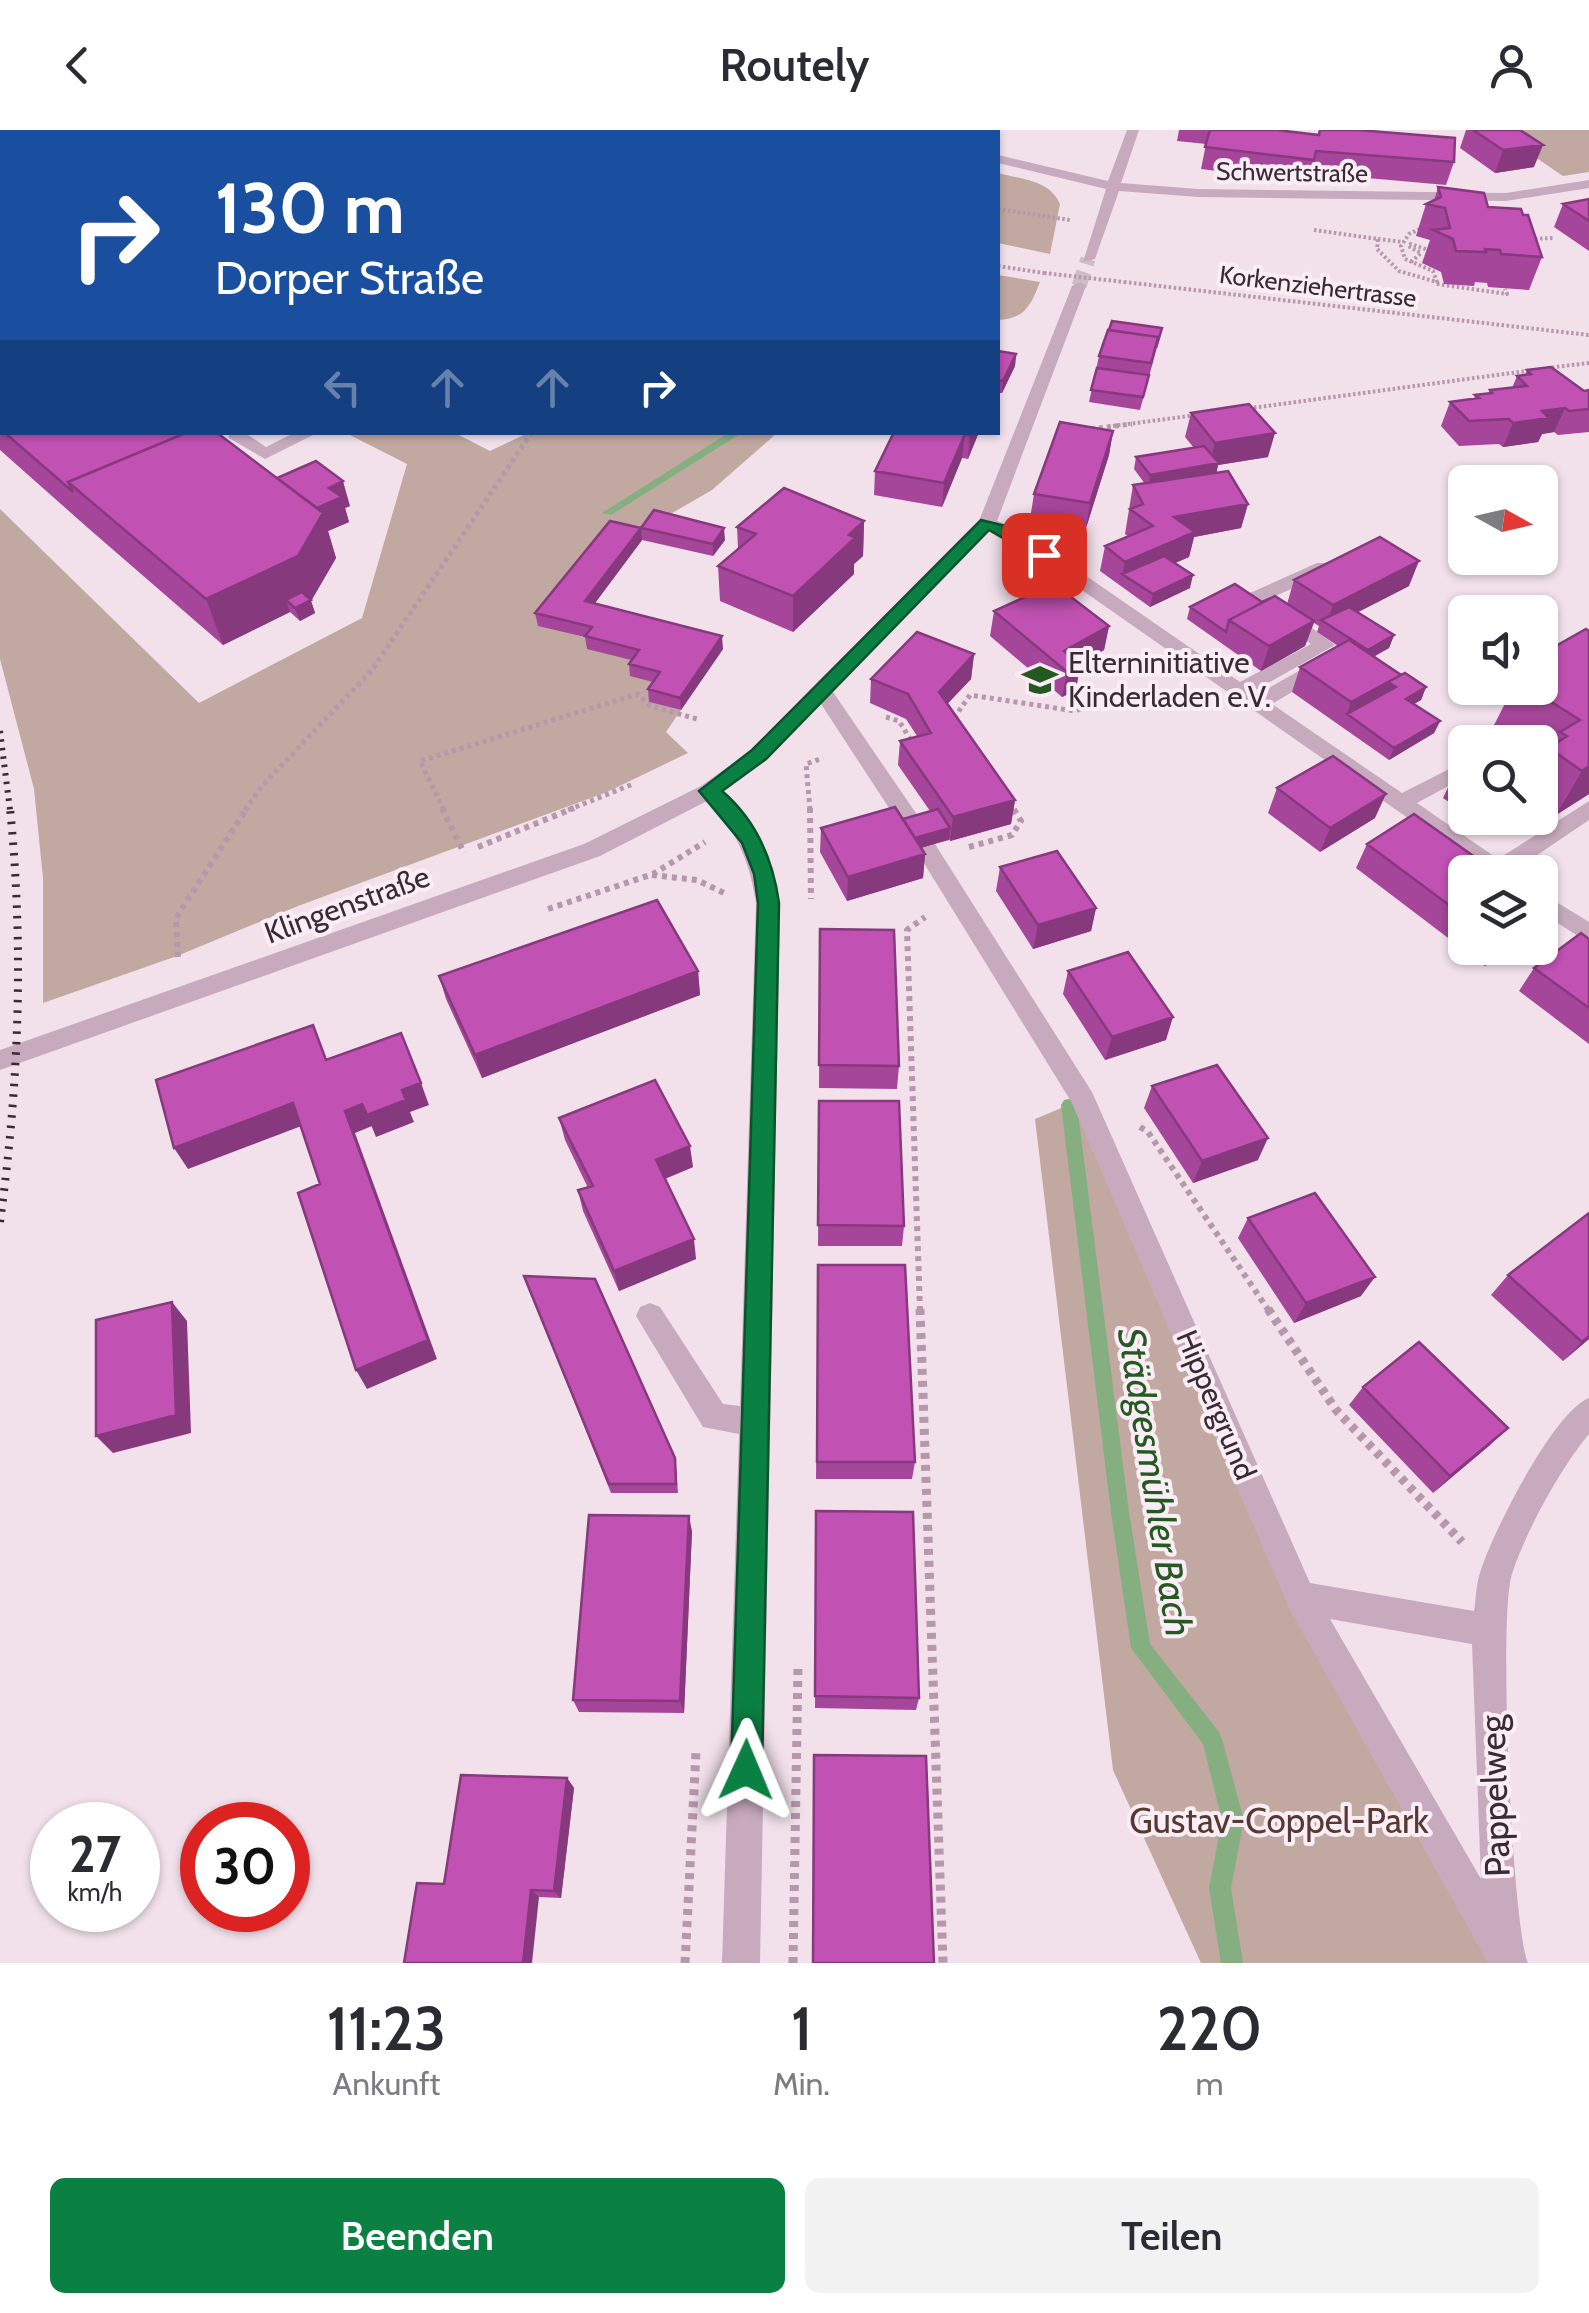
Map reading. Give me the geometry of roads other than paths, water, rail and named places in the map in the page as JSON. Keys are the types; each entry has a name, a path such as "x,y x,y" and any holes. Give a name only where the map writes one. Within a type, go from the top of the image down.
{"street":[{"path":"1088,259 1134,130"},
{"name":"Schwertstraße","path":"1000,159 1112,186 1198,193 1506,197 1589,184"},
{"path":"1079,286 987,523 1012,533 1477,855"},
{"path":"236,435 265,454 305,435"},
{"name":"Klingenstraße","path":"0,1060 592,850 709,791 759,755 987,523"},
{"path":"1251,696 1325,645 1256,597 1324,566"},
{"path":"1251,696 1339,656"},
{"name":"Hippergrund","path":"823,692 920,837 1083,1100 1300,1597 1509,1962"},
{"path":"1402,802 1448,777"},
{"path":"709,791 725,804 752,841 764,874 768,903 741,1963"},
{"path":"1523,855 1589,809"},
{"path":"1558,912 1589,934"},
{"path":"650,1316 714,1418 755,1422"},
{"name":"Pappelweg","path":"1509,1962 1500,1898 1488,1630 1495,1574 1555,1451 1589,1412"},
{"path":"1300,1597 1488,1630"}],"waterway":[{"name":"Städgesmühler Bach","path":"607,513 733,435"},
{"name":"Städgesmühler Bach","path":"1069,1105 1141,1648 1212,1739 1233,1820 1220,1888 1232,1963"}],"tunnel":[{"path":"1079,286 1088,259"}],"railway":[{"path":"0,731 10,810"},
{"path":"0,1222 12,1119 17,1015 17,912 10,808"}],"place":[{"name":"Elterninitiative Kinderladen e.V.","path":"1040,680"}],"park label":[{"name":"Gustav-Coppel-Park","path":"1279,1821"}]}
